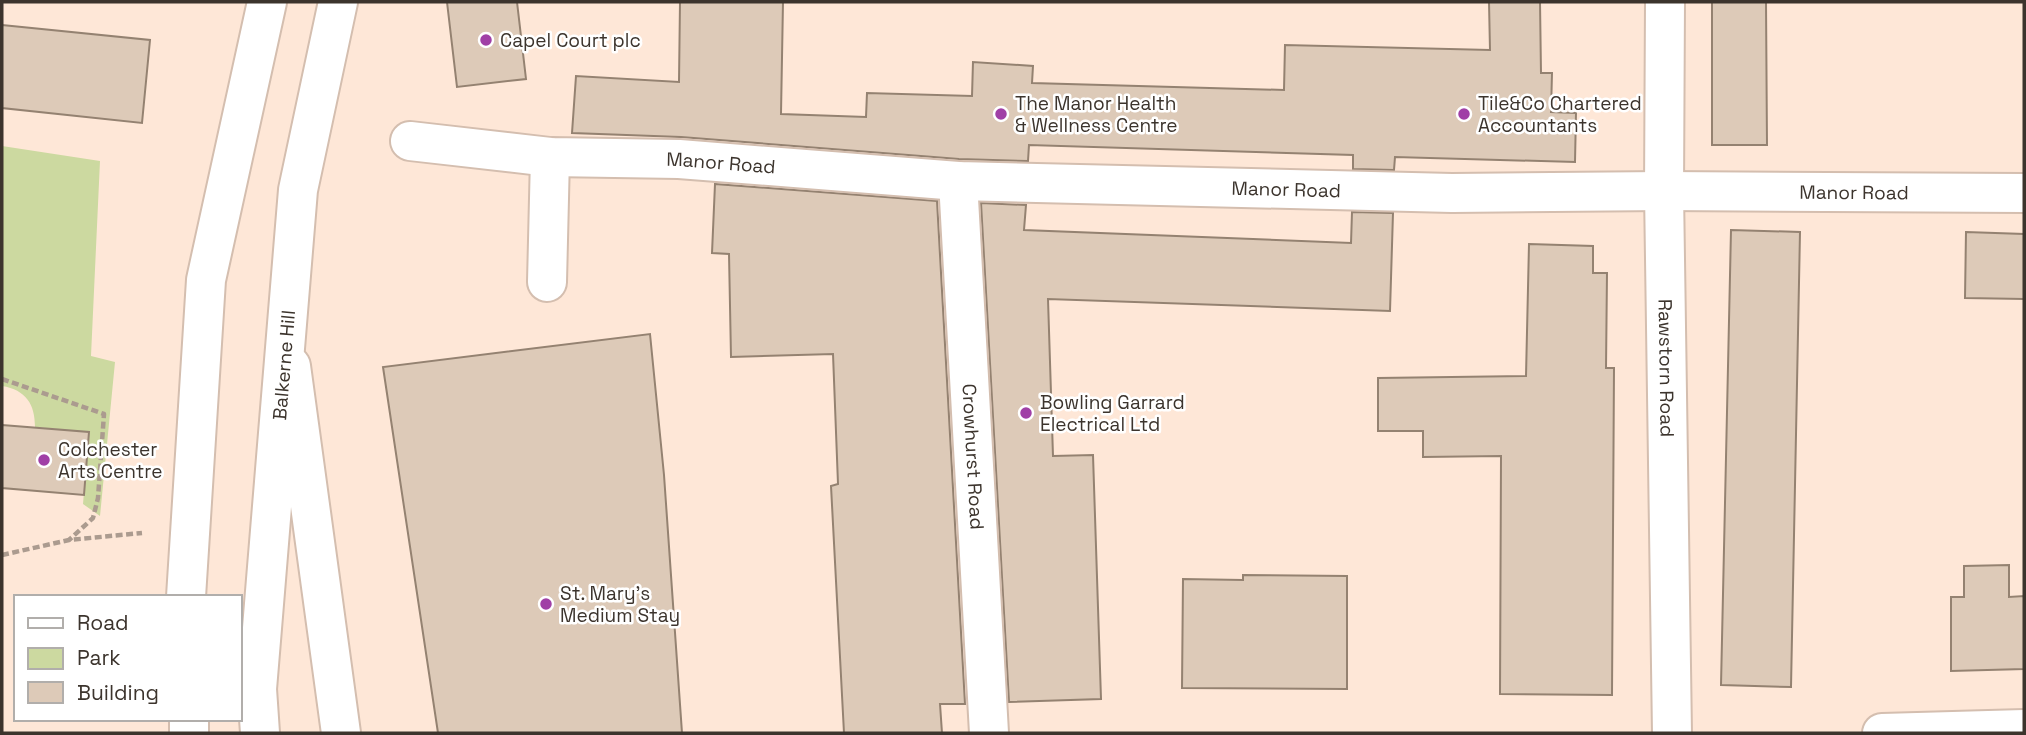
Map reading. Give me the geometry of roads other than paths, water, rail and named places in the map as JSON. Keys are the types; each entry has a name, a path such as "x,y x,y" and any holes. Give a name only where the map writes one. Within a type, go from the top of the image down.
{"street":[{"path":"186,595 206,280 267,2"},
{"name":"Balkerne Hill","path":"260,733 257,689 298,190 338,2"},
{"name":"Rawstorn Road","path":"1665,2 1664,191 1672,733"},
{"name":"Manor Road","path":"410,141 550,157 678,159 958,181 1452,193 1664,191 2024,194"},
{"path":"547,282 550,157"},
{"name":"Crowhurst Road","path":"958,181 989,733"},
{"path":"287,337 341,733"},
{"path":"1882,733 2024,729"}],"place":[{"name":"Capel Court plc","path":"486,40"},
{"name":"The Manor Health & Wellness Centre","path":"1001,114"},
{"name":"Tile&Co Chartered Accountants","path":"1464,114"},
{"name":"Bowling Garrard Electrical Ltd","path":"1026,413"},
{"name":"Colchester Arts Centre","path":"44,460"},
{"name":"St. Mary's Medium Stay","path":"546,604"}]}
